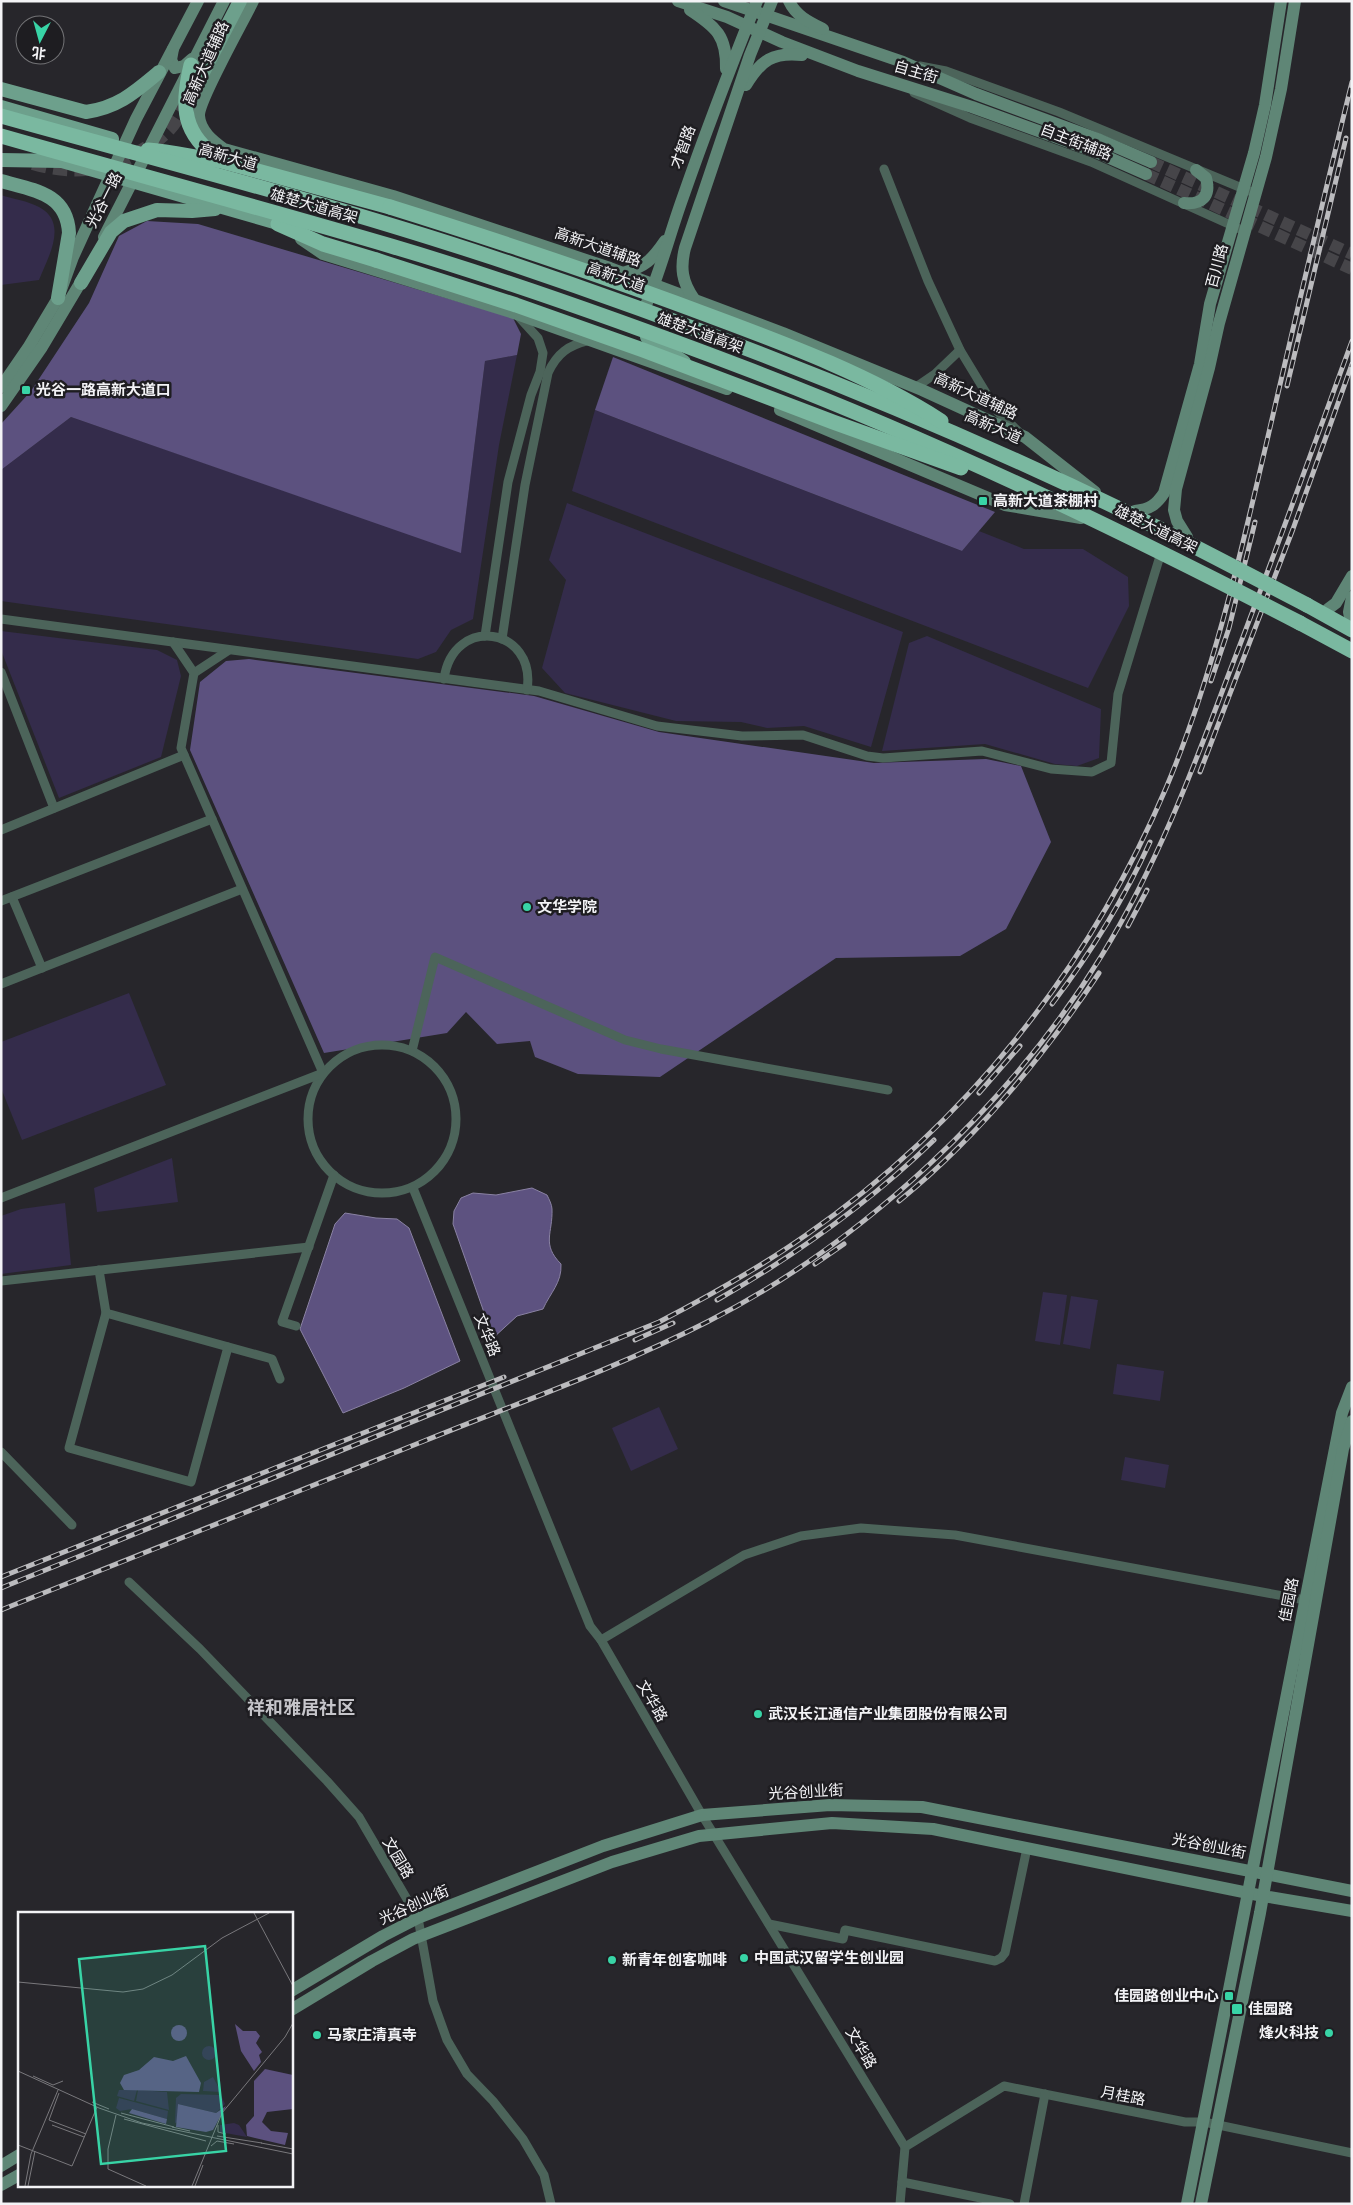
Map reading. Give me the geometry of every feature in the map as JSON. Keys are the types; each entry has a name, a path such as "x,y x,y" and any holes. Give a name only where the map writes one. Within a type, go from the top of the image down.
{"highway":[{"path":"194,60 185,89 186,115 194,136 204,149 221,161"},
{"name":"雄楚大道高架","path":"6,111 493,258 751,351 862,395 983,447 1125,512 1352,630"},
{"name":"雄楚大道高架","path":"1,136 394,247 567,304 744,368 851,410 1061,504 1174,558 1352,651"},
{"path":"148,150 176,152 198,158 221,161 390,207 581,268 758,334 844,370 915,404 983,447"},
{"path":"278,224 323,244 516,305 643,350 833,422 1061,504"}],"main road":[{"name":"光谷一路","path":"1,387 28,348 58,298 83,236 125,143 159,72 198,1"},
{"name":"光谷一路","path":"1,406 42,347 81,283 224,1"},
{"path":"197,84 240,1"},
{"name":"高新大道辅路","path":"253,1 202,105 199,116 205,132 213,142 224,149 393,196 655,284 783,333 916,387 1025,437 1095,492"},
{"path":"678,1 718,30 726,56 725,78"},
{"name":"自主街","path":"678,1 728,17 759,32 821,57 896,84 936,94 1096,152 1148,168 1100,140 976,94 903,62 766,16 755,6 724,1"},
{"path":"694,299 685,286 682,258 759,32 772,1"},
{"path":"789,1 792,9 801,17 852,44"},
{"name":"百川路","path":"1249,191 1281,1"},
{"name":"百川路","path":"1192,539 1177,521 1174,510 1174,498 1238,228 1281,89 1295,1"},
{"name":"才智路","path":"646,305 662,266 670,232 725,78 755,6"},
{"path":"174,44 171,60 175,68 184,66 194,60"},
{"path":"734,107 756,69 764,61 787,53 821,57"},
{"path":"1,89 86,112 100,110 124,101 159,72"},
{"path":"3,160 22,151 32,140 31,127 6,111"},
{"name":"高新大道","path":"6,111 125,143 497,254 646,305 810,366 984,441 1192,539"},
{"path":"3,160 62,161 278,224 327,233"},
{"path":"1184,203 1194,204 1200,202 1206,198 1208,193 1206,178 1196,170"},
{"path":"1,182 46,194 64,211 69,222 69,233 58,298"},
{"path":"294,193 281,196 276,202 278,209 287,221 482,280 647,337 946,456 1081,518 1184,569"},
{"path":"81,283 111,232 124,221 157,210 192,212 221,208"},
{"path":"278,224 323,254 517,314 724,388 891,455 1006,504 1081,518"},
{"path":"83,236 99,225 102,229 101,242"},
{"name":"百川路","path":"1135,511 1148,509 1156,504 1164,493 1200,364 1210,304 1238,228"},
{"path":"623,273 639,268 653,258 670,232"},
{"path":"647,337 724,388"},
{"path":"1328,609 1336,604 1352,576"},
{"path":"1309,598 1352,622"},
{"path":"1352,598 1349,603 1349,612 1352,622"},
{"path":"1295,626 1352,657"},
{"name":"佳园路","path":"1187,2204 1342,1413 1352,1387"},
{"name":"佳园路","path":"1202,2204 1263,1896 1343,1449 1352,1421"},
{"name":"光谷创业街","path":"292,1990 383,1936 418,1918 603,1846 702,1815 830,1805 922,1807 1352,1891"},
{"name":"光谷创业街","path":"292,2009 372,1961 421,1936 612,1862 699,1836 832,1823 933,1830 1263,1896 1352,1911"},
{"path":"1,2166 18,2156"},
{"path":"1,2185 18,2176"}],"street":[{"name":"自主街辅路","path":"903,62 946,71 1103,129 1249,191"},
{"name":"自主街辅路","path":"896,84 943,107 1092,162 1238,228"},
{"path":"884,169 928,281 960,350 997,411 1025,437"},
{"path":"485,636 508,482 531,395 540,372 543,353 538,338 517,314"},
{"path":"502,638 525,485 548,373 554,360 562,352 573,344 590,340"},
{"path":"916,387 935,374 960,350"},
{"path":"1,619 527,690 656,726 742,736 803,735 867,756 883,758 982,751 1051,769 1092,772 1111,763 1118,694 1160,556"},
{"path":"444,679 448,660 456,648 468,640 485,636 502,638 515,647 524,658 528,673 527,690"},
{"path":"173,642 194,673 181,748 323,1074"},
{"path":"194,673 229,650"},
{"path":"1,672 54,808"},
{"path":"1,830 184,755"},
{"path":"1,901 212,819"},
{"path":"1,984 242,889"},
{"path":"12,897 42,968"},
{"path":"412,1051 436,957 625,1040 661,1049 888,1090"},
{"path":"388,1045 412,1051 433,1064 448,1084 456,1113 456,1132 448,1155 434,1174 413,1188 389,1194 364,1192 341,1182 323,1166 311,1144 307,1120 311,1095 323,1074 341,1057 364,1047 388,1045"},
{"path":"1,1198 323,1074"},
{"path":"296,1326 282,1322 334,1175"},
{"name":"文华路","path":"413,1188 590,1626 601,1640 702,1815 905,2147"},
{"path":"1,1281 308,1247"},
{"path":"99,1270 106,1313 68,1448 191,1482 228,1346"},
{"path":"106,1313 272,1359 280,1379"},
{"path":"1,1452 72,1525"},
{"path":"601,1640 744,1555 801,1536 861,1528 955,1535 1305,1600"},
{"name":"文园路","path":"129,1582 200,1649 359,1816 418,1918 433,2001 447,2040 467,2074 493,2101 523,2139 544,2175 551,2204"},
{"path":"769,1924 843,1939 844,1930 995,1961 1005,1953 1027,1848"},
{"name":"月桂路","path":"905,2147 1004,2086 1185,2122 1218,2124 1352,2153"},
{"path":"1024,2204 1045,2094"},
{"path":"900,2204 905,2147"},
{"path":"902,2182 1010,2204"}],"shaded area":[{"path":"1,195 39,207 48,214 53,222 55,231 54,241 39,280 1,285"},
{"path":"147,221 198,224 513,318 521,334 517,355 485,361 461,553 71,417 1,470 1,424 31,391 89,303 119,236"},
{"path":"517,355 499,445 473,619 451,630 436,652 418,659 1,601 1,470 71,417 461,552 485,361"},
{"path":"613,357 995,512 962,551 595,410"},
{"path":"595,410 962,551 979,531 1024,549 1083,549 1128,577 1129,606 1088,688 572,491"},
{"path":"567,503 903,632 871,747 804,726 767,728 741,722 676,721 565,693 542,668 566,580 549,560"},
{"path":"1,631 157,650 177,660 181,676 161,757 59,798 1,650"},
{"path":"927,636 1101,709 1099,758 1077,766 1055,764 985,744 882,751 909,643"},
{"path":"249,659 534,696 659,732 874,763 986,759 1021,766 1051,842 1006,929 960,956 836,958 660,1077 578,1074 535,1057 530,1041 497,1044 466,1012 447,1033 324,1053 190,750 200,682 226,661"},
{"path":"129,993 166,1085 22,1140 1,1088 1,1042"},
{"path":"172,1158 178,1202 97,1212 94,1188"},
{"path":"532,1188 547,1195 551,1204 552,1217 549,1238 551,1250 561,1264 560,1277 543,1309 517,1316 493,1338 453,1224 454,1211 461,1198 473,1193 496,1195"},
{"path":"65,1203 71,1265 1,1274 1,1216 21,1209"},
{"path":"345,1213 397,1219 409,1228 460,1361 404,1388 343,1413 300,1329 335,1224"},
{"path":"1043,1292 1067,1295 1060,1345 1035,1341"},
{"path":"1071,1296 1098,1300 1090,1349 1063,1344"},
{"path":"1117,1364 1164,1371 1160,1401 1113,1394"},
{"path":"659,1407 678,1449 631,1471 612,1428"},
{"path":"1125,1457 1169,1465 1165,1488 1121,1480"}],"tunnel":[{"path":"33,163 70,169 88,169 106,166 123,160 155,142 177,119 188,100"},
{"path":"1151,162 1352,254"},
{"path":"1146,174 1352,269"}],"railway":[{"path":"1,1588 659,1322 734,1281 806,1235 864,1191 919,1144 970,1092 1018,1037 1061,979 1100,918 1135,854 1166,788 1182,747 1211,662 1235,576 1352,82"},
{"path":"1287,386 1346,138"},
{"path":"1,1610 567,1385 673,1339 765,1290 822,1252 877,1210 929,1165 978,1116 1024,1064 1065,1010 1102,955 1139,888 1172,819 1201,748 1352,341"},
{"path":"1200,772 1293,529 1352,364"},
{"path":"1211,681 1229,628 1255,522"},
{"path":"1052,1004 1106,926 1150,842"},
{"path":"1128,926 1147,890"},
{"path":"899,1201 956,1150 1008,1094 1055,1035 1099,973"},
{"path":"979,1093 1020,1046"},
{"path":"717,1300 775,1265 831,1227 884,1185 934,1140"},
{"path":"815,1264 844,1244"},
{"path":"635,1340 673,1323"},
{"path":"1,1577 504,1377"}],"place":[{"name":"光谷一路高新大道口","path":"26,390"},
{"name":"高新大道茶棚村","path":"983,501"},
{"name":"文华学院","path":"527,907"},
{"name":"武汉长江通信产业集团股份有限公司","path":"758,1714"},
{"name":"中国武汉留学生创业园","path":"744,1958"},
{"name":"新青年创客咖啡","path":"612,1960"},
{"name":"佳园路创业中心","path":"1229,1996"},
{"name":"佳园路","path":"1237,2009"},
{"name":"烽火科技","path":"1329,2033"},
{"name":"马家庄清真寺","path":"317,2035"}],"district":[{"name":"祥和雅居社区","path":"301,1708"}]}
